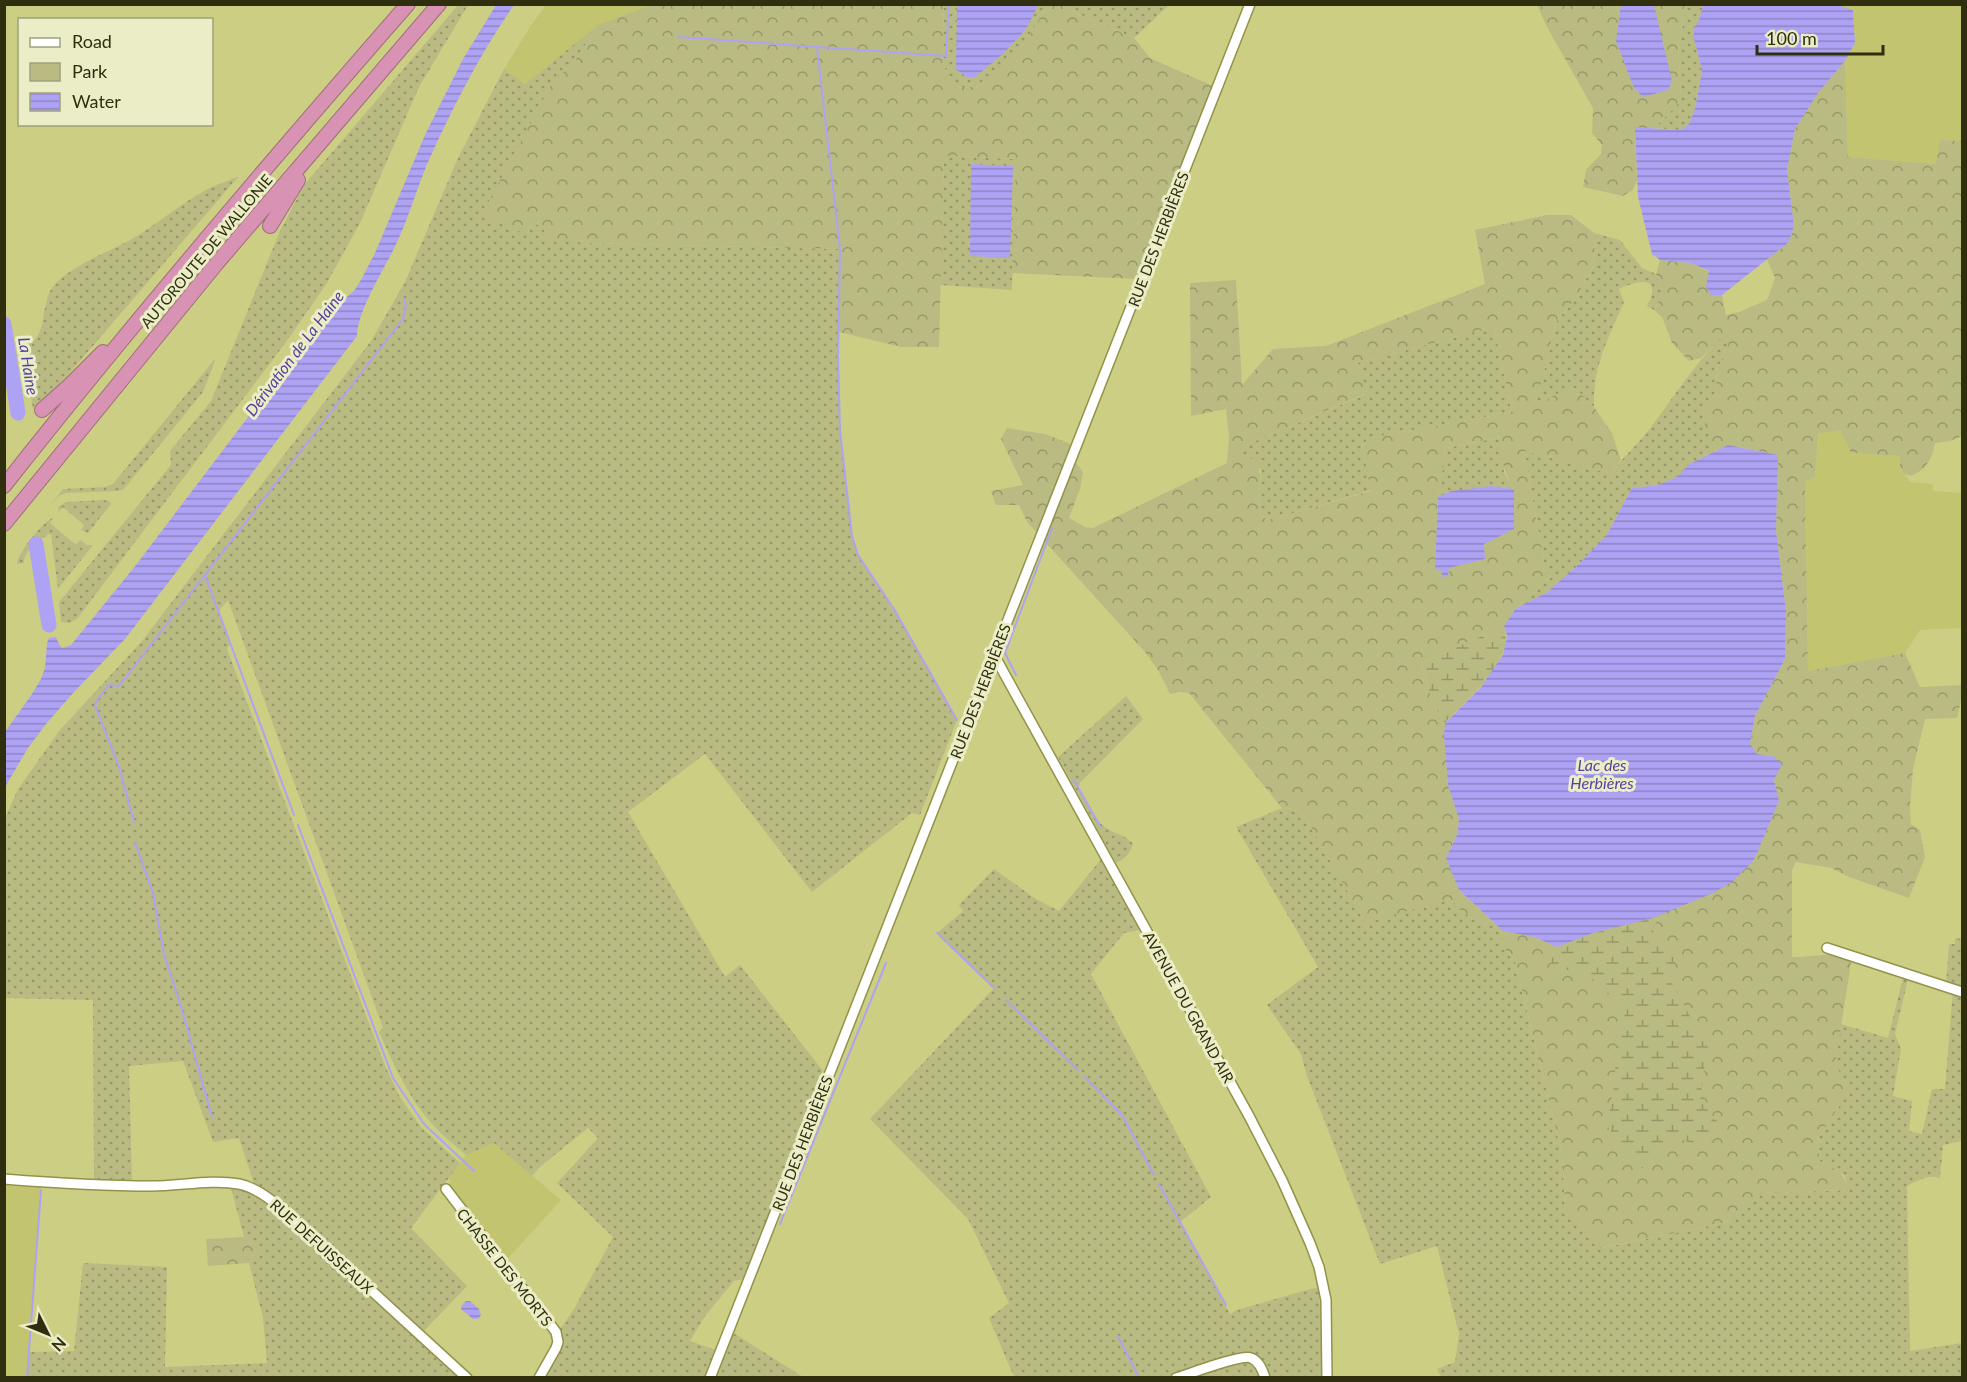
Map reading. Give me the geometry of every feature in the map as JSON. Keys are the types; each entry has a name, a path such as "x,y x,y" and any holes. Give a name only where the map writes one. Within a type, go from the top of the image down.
{"highway":[{"name":"AUTOROUTE DE WALLONIE","path":"4,486 290,139 408,4"},
{"name":"AUTOROUTE DE WALLONIE","path":"4,524 159,332 439,4"},
{"path":"270,226 317,147"},
{"path":"42,410 134,326"}],"street":[{"name":"RUE DES HERBIÈRES","path":"710,1377 1250,4"},
{"name":"AVENUE DU GRAND AIR","path":"994,655 1275,1164 1310,1243 1323,1281 1326,1300 1327,1377"},
{"path":"1827,948 1962,992"},
{"name":"RUE DEFUISSEAUX","path":"4,1179 107,1186 216,1183 240,1184 253,1189 279,1206 467,1377"},
{"name":"CHASSE DES MORTS","path":"446,1190 556,1332 558,1342 556,1348 539,1377"},
{"path":"1176,1377 1236,1359 1247,1358 1255,1360 1265,1377"}],"shaded area":[{"path":"546,5 651,5 598,26 525,84 504,69"},
{"path":"1838,5 1962,5 1962,141 1940,140 1937,164 1848,157 1845,61 1855,43 1853,10"},
{"path":"1840,430 1851,453 1900,456 1900,466 1910,482 1933,484 1933,491 1962,493 1962,628 1920,630 1905,653 1808,671 1805,482 1815,477 1818,434"},
{"path":"494,1143 561,1200 502,1265 446,1189 451,1182 448,1178 466,1155"},
{"path":"5,1185 41,1187 27,1377 5,1378"}],"green space":[{"path":"459,4 468,5 419,87 360,223 327,283 289,338 77,619 69,623 61,622 59,602 171,465 170,451 211,401 280,231 304,185"},
{"path":"651,5 944,5 942,61 950,82 963,87 977,86 990,80 1002,70 1024,44 1047,5 1066,5 1067,9 1134,38 1150,58 1213,86 1136,279 1012,273 1016,159 944,156 939,347 901,347 839,332 839,249 585,243 545,238 543,225 531,224 528,235 481,216 554,79 571,67 598,25"},
{"path":"944,5 1047,5 1024,44 1002,70 990,80 977,86 963,87 950,82 942,61"},
{"path":"1066,5 1169,5 1134,38 1067,9"},
{"path":"1537,5 1685,5 1678,47 1681,98 1654,128 1635,128 1637,180 1633,190 1623,196 1583,187 1586,170 1601,154 1602,145 1592,133 1593,108"},
{"path":"1685,5 1703,5 1694,29 1694,39 1702,69 1695,109 1689,124 1680,130 1654,128 1681,98 1678,47"},
{"path":"598,25 571,67 554,80 528,235 531,224 543,225 585,243 840,249 838,358 840,430 852,536 858,555 894,609 957,720 920,815 912,813 812,892 705,754 628,812 725,977 740,965 823,1071 744,1279 734,1281 705,1316 690,1341 716,1350 704,1377 543,1377 562,1341 559,1331 574,1309 613,1237 557,1183 598,1138 588,1128 532,1176 494,1143 466,1155 439,1131 417,1105 379,1032 383,1028 228,600 218,612 230,645 227,649 386,1068 400,1097 421,1127 460,1163 411,1228 467,1286 424,1331 281,1202 254,1184 239,1138 213,1142 183,1061 129,1066 132,1180 94,1181 93,1000 5,998 5,818 18,789 60,730 142,641 371,341 405,282 458,158 504,69 525,84"},
{"path":"1845,61 1848,157 1936,164 1940,140 1962,141 1962,436 1950,441 1935,443 1928,463 1921,471 1911,476 1903,473 1900,456 1851,453 1840,430 1818,434 1815,477 1805,482 1808,671 1905,653 1920,687 1962,685 1962,696 1957,718 1925,719 1913,769 1910,807 1911,824 1920,830 1925,857 1909,898 1849,877 1831,868 1796,862 1792,870 1792,957 1831,955 1852,957 1835,1065 1848,1085 1840,1105 1817,1140 1820,1161 1842,1175 1847,1190 1761,1193 1733,1221 1601,1248 1575,1220 1565,1204 1562,1154 1515,962 1503,944 1503,931 1534,937 1557,947 1653,918 1753,861 1779,801 1774,780 1773,756 1757,754 1749,744 1755,716 1785,659 1786,611 1776,530 1778,455 1728,445 1717,450 1705,428 1705,411 1715,397 1717,371 1729,342 1723,336 1701,358 1689,361 1672,343 1662,317 1654,310 1662,292 1656,274 1660,260 1691,263 1709,272 1711,295 1722,295 1726,315 1767,300 1775,278 1767,259 1789,242 1794,226 1787,170 1795,129 1818,93"},
{"path":"944,156 1016,159 1012,290 940,285"},
{"path":"238,177 61,383 33,409 23,348 38,335 47,299 57,282 83,264 132,239 204,191"},
{"path":"1547,215 1571,215 1594,233 1595,263 1575,299 1556,322 1540,389 1532,410 1556,394 1575,388 1594,407 1612,433 1621,460 1611,474 1524,451 1546,573 1550,577 1516,608 1504,626 1421,663 1433,704 1445,723 1448,785 1459,818 1457,835 1446,858 1459,890 1491,920 1485,924 1472,919 1450,899 1365,923 1306,818 1296,809 1282,808 1189,693 1170,694 1158,670 1145,652 1027,522 1019,505 996,505 991,491 1023,485 1001,439 1007,428 1045,434 1076,446 1072,458 1083,472 1080,489 1069,518 1085,527 1093,528 1227,463 1229,437 1226,409 1191,416 1190,283 1236,280 1242,385 1273,349 1326,346 1485,284 1475,230","holes":["1494,327 1512,412 1369,438 1362,446 1371,491 1268,520 1261,516 1259,466 1256,459 1238,457 1246,445 1367,393 1357,363","1501,437 1503,464 1514,489 1484,544 1485,559 1449,568 1448,576 1442,576 1441,570 1435,568 1438,497 1446,448"]},
{"path":"1594,233 1620,240 1642,268 1656,274 1662,289 1662,296 1654,310 1647,306 1652,291 1648,283 1638,282 1619,289 1624,302 1599,365 1594,407 1575,388 1531,412 1540,389 1556,322 1575,299 1595,263"},
{"path":"1494,327 1512,412 1369,438 1362,446 1372,490 1269,520 1261,516 1259,509 1261,469 1237,458 1246,445 1366,394 1357,363"},
{"path":"1723,335 1729,342 1717,371 1715,397 1705,428 1717,450 1689,464 1677,477 1658,485 1632,488 1606,536 1576,567 1546,593 1516,608 1550,577 1546,573 1524,451 1612,473"},
{"path":"214,360 203,392 124,489 66,493 60,495 49,507 63,489 105,487 113,484"},
{"path":"1502,437 1504,472 1514,489 1492,486 1438,497 1446,448"},
{"path":"104,500 111,504 88,533 81,530 84,525 63,507 58,512 59,506 66,502"},
{"path":"53,518 50,523 76,545 80,540 87,545 93,545 58,589 51,534 29,550 24,563 17,564 31,538"},
{"path":"1504,626 1506,640 1503,653 1496,666 1487,679 1445,723 1433,704 1421,663"},
{"path":"1126,696 1143,719 1078,787 1096,819 1133,844 1127,856 1116,863 1058,757"},
{"path":"1282,808 1296,809 1306,818 1365,922 1450,899 1472,919 1485,924 1491,920 1503,931 1503,944 1515,962 1562,1154 1565,1204 1575,1220 1602,1248 1732,1221 1761,1193 1847,1190 1845,1176 1820,1161 1817,1140 1840,1105 1835,1065 1841,1024 1888,1038 1904,974 1909,975 1895,1034 1901,1049 1893,1096 1912,1101 1909,1131 1922,1134 1932,1089 1945,1089 1953,989 1962,992 1962,1141 1943,1145 1940,1178 1927,1177 1907,1186 1910,1351 1962,1343 1962,1377 1441,1377 1437,1369 1455,1362 1459,1334 1437,1246 1380,1264 1307,1076 1301,1054 1267,1005 1318,967 1236,827"},
{"path":"1102,858 1140,930 1124,933 1091,974 1211,1197 1180,1222 1230,1314 1314,1288 1319,1289 1323,1377 1269,1377 1266,1371 1238,1356 1166,1377 1014,1377 989,1318 1009,1303 968,1219 870,1119 994,988 937,933 963,911 959,905 994,869 1036,899 1059,911"},
{"path":"1663,914 1653,927 1654,940 1668,947 1676,960 1670,980 1707,1047 1700,1101 1722,1127 1708,1147 1666,1136 1642,1169 1607,1126 1614,1086 1617,1042 1626,1018 1616,1000 1589,976 1556,968 1551,961 1557,947 1593,933"},
{"path":"1955,938 1962,939 1962,988 1946,984 1949,944 1955,944"},
{"path":"231,1188 250,1192 271,1204 462,1378 27,1378 29,1352 74,1351 83,1263 167,1267 165,1367 267,1363 263,1318 249,1263 253,1260 258,1245 244,1237"},
{"path":"244,1237 258,1245 259,1255 249,1263 208,1266 206,1239"},
{"path":"732,1332 803,1377 715,1378"},
{"path":"1245,1360 1254,1363 1262,1378 1184,1378"}],"water":[{"path":"957,4 1038,5 1026,29 1004,53 975,77 966,77 956,69"},
{"path":"496,5 514,5 479,61 437,142 398,240 367,301 358,325 357,336 125,639 46,724 28,748 5,787 5,732 41,679 45,668 49,638 56,637 63,648 71,645 136,565 320,322 354,291 375,253 425,135 463,59"},
{"path":"1621,5 1654,5 1672,81 1668,90 1643,97 1634,88 1616,41"},
{"path":"1703,5 1838,5 1853,10 1855,43 1845,61 1818,93 1795,129 1787,170 1794,226 1789,242 1722,295 1711,295 1706,287 1709,271 1691,263 1660,260 1652,254 1638,197 1635,127 1680,130 1689,124 1695,109 1702,70 1694,39 1694,29"},
{"path":"971,164 1013,166 1010,258 970,256"},
{"name":"Lac des Herbières","path":"1728,445 1778,455 1776,530 1786,611 1785,659 1755,716 1750,744 1757,754 1773,756 1782,764 1774,780 1779,801 1757,853 1753,861 1732,882 1713,893 1653,918 1593,933 1557,947 1534,937 1503,931 1459,890 1446,858 1457,835 1459,819 1448,785 1445,723 1481,687 1503,655 1507,636 1504,626 1516,608 1546,593 1576,567 1606,536 1632,488 1658,485 1677,477 1689,464"},
{"path":"1492,486 1514,489 1514,529 1484,544 1485,559 1449,568 1448,576 1442,577 1441,570 1435,569 1438,497 1451,491"},
{"path":"466,1301 470,1301 479,1309 481,1315 478,1319 473,1319 461,1309"}],"waterway":[{"path":"679,37 946,56 949,4"},
{"path":"817,47 840,249 838,358 840,430 852,536 858,555 894,609 957,720"},
{"path":"294,815 205,575 403,319 406,306 404,299"},
{"name":"La Haine","path":"4,324 18,413"},
{"path":"1016,675 1005,653 1052,528"},
{"name":"La Haine","path":"36,544 49,625"},
{"path":"134,822 119,767 95,705 109,685 119,686 204,576"},
{"path":"1074,780 1100,826"},
{"path":"298,825 393,1078 424,1124 474,1171"},
{"path":"135,842 153,893 164,954 212,1117"},
{"path":"937,933 994,988"},
{"path":"780,1224 886,963"},
{"path":"1006,1000 1078,1070"},
{"path":"1085,1077 1122,1115 1154,1175"},
{"path":"1159,1184 1226,1305"},
{"path":"27,1378 41,1190"},
{"path":"1118,1336 1139,1378"}],"water label":[{"name":"Dérivation de La Haine","path":"294,353"}]}
